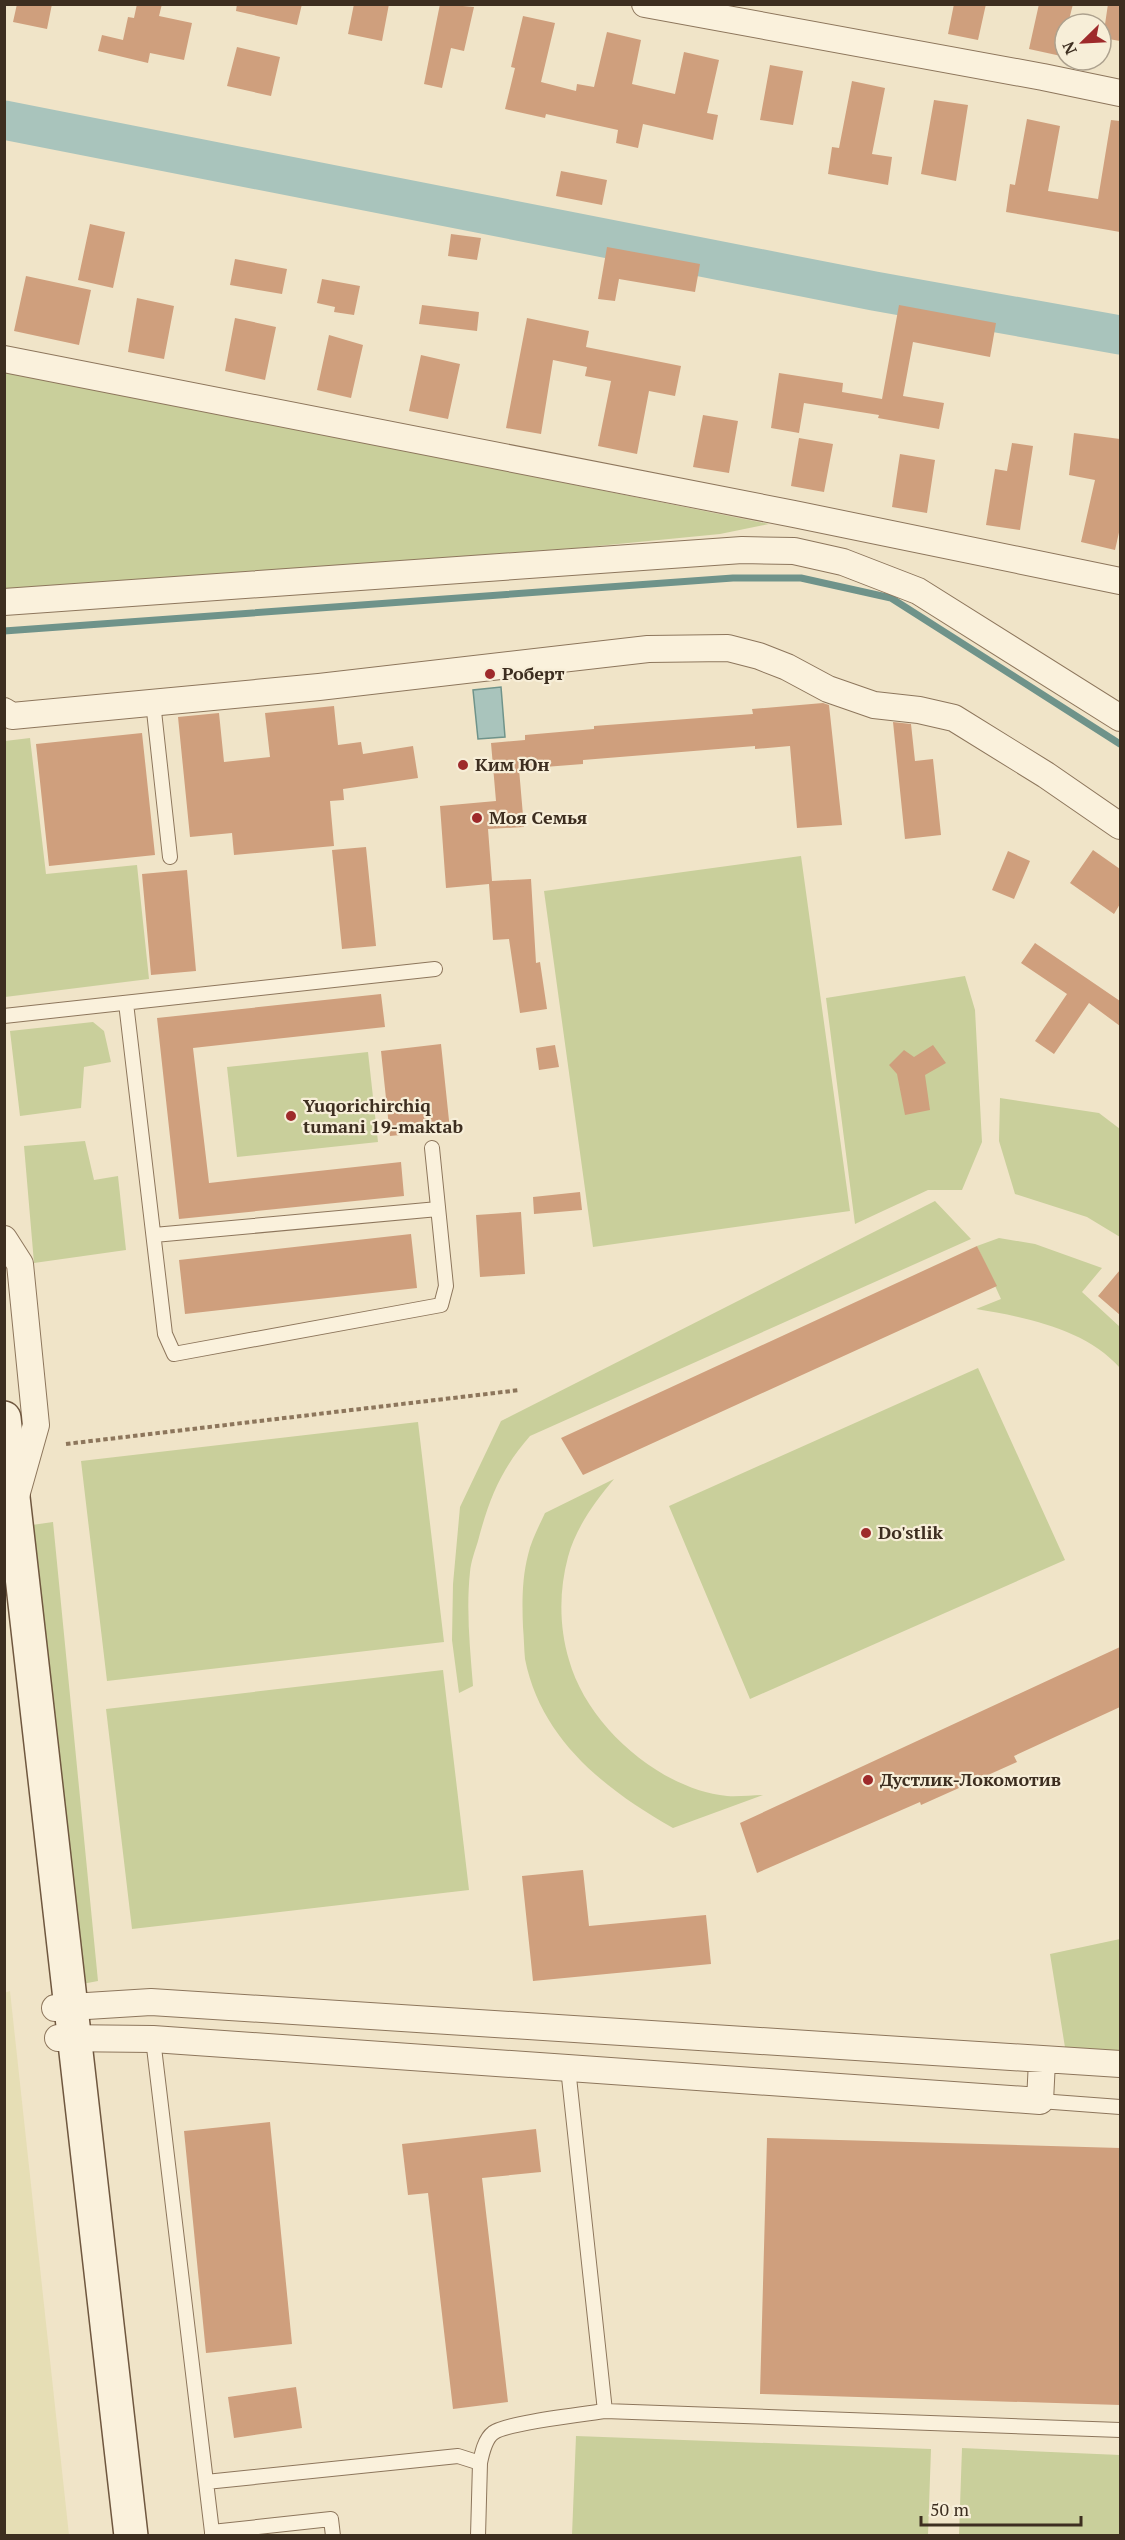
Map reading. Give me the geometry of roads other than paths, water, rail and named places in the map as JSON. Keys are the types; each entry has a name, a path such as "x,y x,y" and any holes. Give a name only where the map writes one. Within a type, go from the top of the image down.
{"main road":[{"path":"4,1418 65,2023 113,2535"},
{"path":"4,1568 131,2535"}],"street":[{"path":"645,4 1120,93"},
{"path":"4,359 794,514 1120,581"},
{"path":"4,602 649,555 742,550 794,551 843,562 918,591 1120,718"},
{"path":"4,711 12,716 319,687 648,649 728,648 759,656 787,667 828,689 874,705 919,710 954,718 1046,775 1120,826"},
{"path":"4,1239 20,1264 36,1425 13,1505"},
{"path":"65,2023 151,2002 1042,2061 1120,2064"},
{"path":"151,2002 153,2039"},
{"path":"305,2050 307,2013"},
{"path":"65,2023 153,2039 1040,2101 1042,2061"},
{"path":"568,2030 568,2068"}],"lane":[{"path":"153,702 170,857"},
{"path":"4,1016 435,969"},
{"path":"126,1003 165,1334 174,1354 441,1305 446,1286 432,1149"},
{"path":"154,1236 438,1209"},
{"path":"153,2039 212,2534 269,2531 332,2519 333,2535"},
{"path":"568,2068 605,2411"},
{"path":"1040,2101 1120,2107"},
{"path":"478,2535 482,2451 493,2433 548,2420 605,2411 1120,2430"},
{"path":"206,2482 458,2456 480,2463"}],"water":[{"path":"501,687 505,737 478,739 473,690"}],"waterway":[{"path":"4,120 874,291 1120,335"},
{"path":"4,631 733,578 801,578 891,598 1120,744"}],"place":[{"name":"Роберт","path":"490,674"},
{"name":"Ким Юн","path":"463,765"},
{"name":"Моя Семья","path":"477,818"},
{"name":"Yuqorichirchiq tumani 19-maktab","path":"291,1116"},
{"name":"Do'stlik","path":"866,1533"},
{"name":"Дустлик-Локомотив","path":"868,1780"}]}
